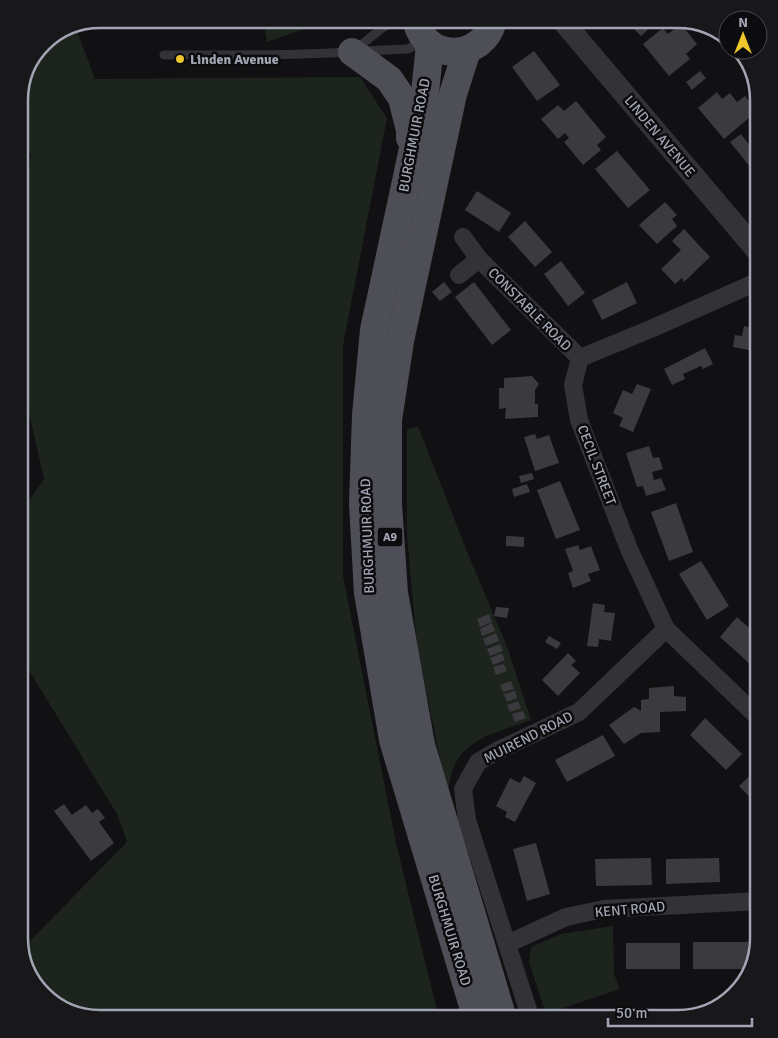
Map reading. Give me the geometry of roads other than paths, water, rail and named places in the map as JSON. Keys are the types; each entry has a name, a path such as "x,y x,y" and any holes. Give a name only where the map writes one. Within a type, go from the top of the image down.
{"main road":[{"name":"BURGHMUIR ROAD","path":"412,28 425,92 374,330 366,415 363,504 368,593 393,740 474,1010"},
{"path":"413,28 442,50 454,52 467,50 478,44 487,35 490,28"},
{"name":"BURGHMUIR ROAD","path":"467,50 453,94 400,341 388,420 388,504 394,593 421,746 500,1010"},
{"path":"352,52 389,79 402,98 410,130 408,169"}],"street":[{"name":"LINDEN AVENUE","path":"569,28 750,242"},
{"name":"CONSTABLE ROAD","path":"463,236 479,259 580,358"},
{"name":"CONSTABLE ROAD","path":"459,274 479,259"},
{"path":"580,358 750,285"},
{"name":"CECIL STREET","path":"580,358 573,385 579,420 629,549 666,629 750,709"},
{"name":"MUIREND ROAD","path":"528,1010 467,820 463,789 478,762 579,712 666,629"},
{"name":"KENT ROAD","path":"507,944 566,917 604,909 750,901"}],"lane":[{"path":"352,52 382,28"},
{"path":"164,56 238,54 291,56 408,49 412,28"}],"place":[{"name":"Linden Avenue","path":"180,59"}]}
